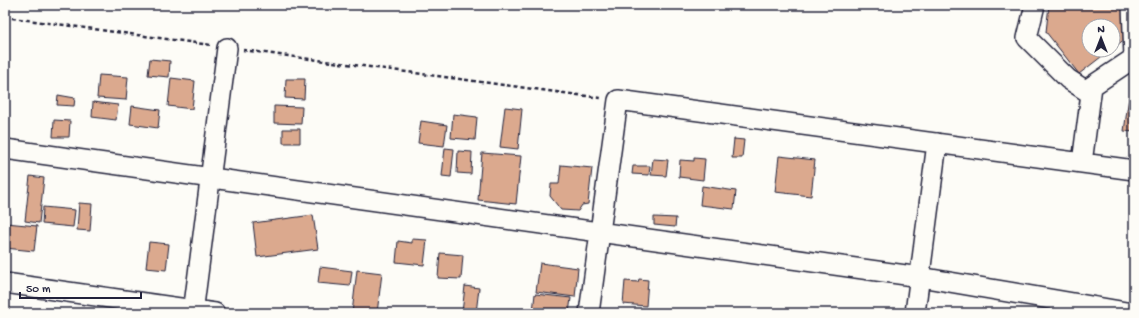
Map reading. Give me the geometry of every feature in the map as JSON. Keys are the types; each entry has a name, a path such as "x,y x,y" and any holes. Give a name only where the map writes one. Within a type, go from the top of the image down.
{"street":[{"path":"1035,5 1027,38 1068,79 1091,94"},
{"path":"1082,163 1092,86 1134,58 1132,5"},
{"path":"194,311 227,48"},
{"path":"1112,72 1134,76"},
{"path":"589,313 618,100 1134,170"},
{"path":"915,313 937,144"},
{"path":"5,150 920,277 1132,313"},
{"path":"5,283 215,313"}],"path":[{"path":"5,17 618,100"}],"building":[{"path":"1049,5 1121,5 1127,12 1125,39 1121,42 1121,18 1081,18 1081,58 1100,58 1079,74 1046,32"},
{"path":"150,59 170,61 169,77 148,75"},
{"path":"99,75 128,77 126,100 97,98"},
{"path":"171,78 195,81 192,109 168,106"},
{"path":"286,79 305,79 304,99 285,98"},
{"path":"58,95 75,98 74,106 57,105"},
{"path":"1129,97 1134,98 1134,132 1124,131"},
{"path":"93,102 118,105 116,120 92,117"},
{"path":"132,106 160,110 158,128 130,124"},
{"path":"274,106 302,107 301,124 274,123"},
{"path":"505,107 522,109 518,149 500,147"},
{"path":"453,114 477,117 475,140 451,138"},
{"path":"54,120 70,121 69,137 53,137"},
{"path":"421,121 447,125 444,146 418,143"},
{"path":"283,129 300,129 300,143 283,143"},
{"path":"734,139 744,140 742,158 732,158"},
{"path":"445,148 454,149 451,177 442,176"},
{"path":"458,151 472,152 471,174 457,173"},
{"path":"482,153 521,156 516,204 478,200"},
{"path":"779,156 815,160 811,196 775,192"},
{"path":"694,158 705,159 703,180 679,177 680,160 694,161"},
{"path":"653,159 668,160 666,176 651,175"},
{"path":"561,165 592,168 588,204 582,205 578,211 561,210 550,196 551,184 559,184"},
{"path":"633,166 650,166 649,175 632,174"},
{"path":"30,176 44,178 39,223 25,221"},
{"path":"702,186 736,191 734,209 700,205"},
{"path":"79,203 92,204 90,231 77,230"},
{"path":"43,207 75,210 73,227 42,224"},
{"path":"313,215 318,249 257,257 253,223"},
{"path":"654,217 676,218 675,227 654,225"},
{"path":"6,223 37,226 34,251 5,248"},
{"path":"412,239 427,240 424,265 396,262 398,241 412,243"},
{"path":"149,242 169,244 166,270 146,268"},
{"path":"440,253 463,255 461,279 438,278"},
{"path":"540,263 578,268 575,297 536,292"},
{"path":"320,267 352,271 350,286 318,283"},
{"path":"357,270 382,273 377,313 352,313"},
{"path":"639,279 648,280 646,306 623,304 625,281 638,282"},
{"path":"465,286 479,288 476,313 462,313"},
{"path":"535,294 571,298 569,313 533,311"}]}
